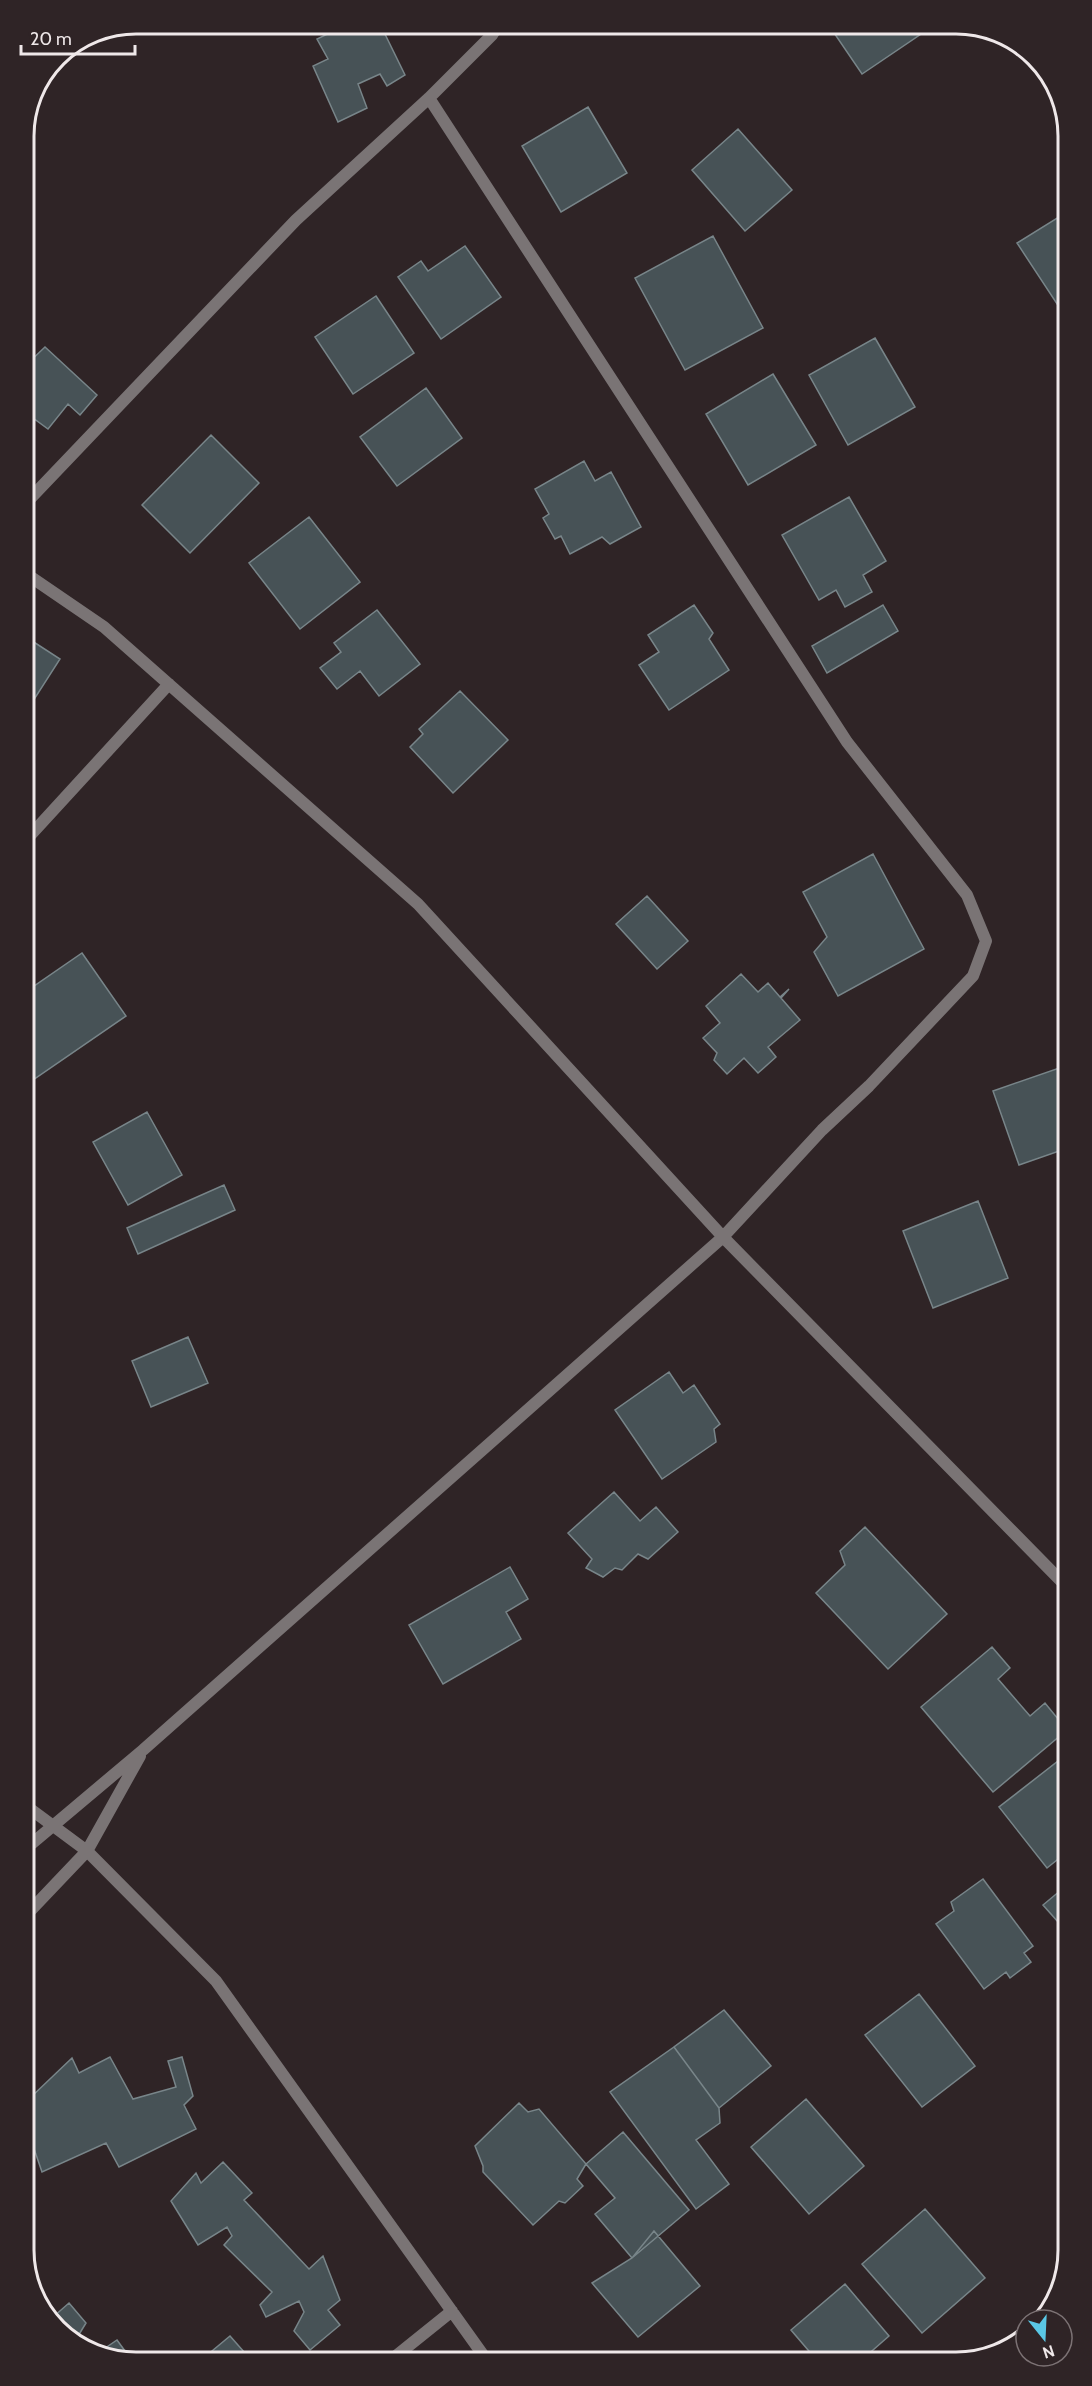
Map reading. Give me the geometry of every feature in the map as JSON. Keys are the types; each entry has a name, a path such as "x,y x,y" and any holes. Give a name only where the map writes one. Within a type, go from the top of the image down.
{"street":[{"path":"35,494 296,220 429,98 492,34"},
{"path":"34,1841 143,1750 723,1237 822,1130 869,1086 973,976 987,941 967,895 847,742 429,98"},
{"path":"35,579 104,627 418,904 723,1237 1058,1578"},
{"path":"35,831 169,684"},
{"path":"34,1907 87,1851 143,1750"},
{"path":"34,1812 87,1851 216,1980 481,2351"},
{"path":"402,2351 452,2311"}],"building":[{"path":"327,34 385,34 405,75 387,86 380,74 358,84 367,108 338,122 313,66 328,59 317,39"},
{"path":"835,35 920,35 862,74"},
{"path":"588,107 627,173 561,212 522,146"},
{"path":"738,129 792,190 745,231 692,170"},
{"path":"1058,217 1058,305 1017,243"},
{"path":"713,236 763,328 685,370 635,278"},
{"path":"465,246 501,297 441,339 398,277 421,261 428,271"},
{"path":"376,296 414,353 353,394 315,337"},
{"path":"875,338 915,407 848,445 809,375"},
{"path":"45,347 97,395 80,415 68,404 48,429 35,419 35,357"},
{"path":"773,374 816,445 748,485 706,414"},
{"path":"426,388 462,438 397,486 360,437"},
{"path":"211,435 259,483 190,553 142,505"},
{"path":"584,461 595,481 611,472 641,527 610,544 602,537 570,554 561,536 555,539 543,518 549,514 535,489"},
{"path":"849,497 886,561 863,575 872,592 845,607 836,590 819,600 782,535"},
{"path":"309,517 360,582 300,629 249,563"},
{"path":"694,605 713,633 709,639 729,670 669,710 639,665 659,652 648,635"},
{"path":"883,605 898,631 827,673 812,646"},
{"path":"377,610 420,664 379,696 360,671 337,689 320,668 341,652 334,643"},
{"path":"35,643 60,659 35,698"},
{"path":"460,691 508,740 453,793 410,747 423,734 419,729"},
{"path":"873,854 924,949 838,996 814,952 827,937 803,892"},
{"path":"647,896 688,941 657,969 616,924"},
{"path":"82,953 126,1016 35,1079 35,986"},
{"path":"741,974 758,992 768,983 780,997 789,989 781,998 800,1020 768,1047 776,1057 758,1073 744,1058 727,1074 714,1060 717,1053 703,1038 720,1023 706,1006"},
{"path":"1058,1068 1058,1151 1019,1165 993,1091"},
{"path":"147,1112 182,1175 128,1205 93,1142"},
{"path":"224,1185 235,1210 138,1254 127,1228"},
{"path":"978,1201 1008,1278 933,1308 903,1231"},
{"path":"188,1337 208,1383 151,1407 132,1361"},
{"path":"669,1372 683,1393 694,1385 720,1424 714,1429 716,1442 662,1479 615,1410"},
{"path":"614,1492 640,1521 656,1507 678,1532 648,1559 638,1554 622,1570 615,1568 603,1577 586,1568 592,1559 568,1533"},
{"path":"865,1527 947,1614 888,1669 816,1593 845,1565 840,1551"},
{"path":"510,1567 528,1599 506,1612 521,1639 443,1684 409,1625"},
{"path":"992,1647 1010,1668 998,1679 1030,1716 1045,1703 1058,1719 1058,1738 993,1792 921,1707"},
{"path":"1058,1761 1058,1859 1047,1868 999,1807"},
{"path":"983,1879 1033,1946 1024,1953 1031,1962 1010,1978 1006,1972 984,1989 936,1924 954,1911 951,1902"},
{"path":"1058,1892 1058,1922 1043,1905"},
{"path":"919,1994 975,2066 922,2107 865,2035"},
{"path":"724,2010 771,2066 719,2108 674,2047"},
{"path":"674,2047 719,2108 720,2123 696,2140 729,2184 696,2209 610,2092"},
{"path":"110,2057 133,2099 176,2087 168,2061 182,2057 193,2096 184,2105 196,2129 119,2167 106,2143 42,2172 34,2149 34,2094 72,2058 79,2073"},
{"path":"806,2099 864,2166 809,2214 751,2147"},
{"path":"519,2103 528,2112 539,2109 586,2164 577,2179 583,2186 565,2203 559,2201 533,2225 483,2172 475,2146"},
{"path":"623,2132 689,2210 632,2258 595,2214 615,2198 586,2164"},
{"path":"223,2162 252,2193 244,2200 309,2269 323,2256 340,2300 328,2310 340,2325 310,2350 294,2331 304,2312 299,2301 266,2317 260,2305 272,2292 224,2245 232,2236 227,2227 198,2245 171,2201 196,2173 201,2183"},
{"path":"925,2209 985,2278 922,2333 862,2264"},
{"path":"654,2231 700,2286 638,2337 592,2283 632,2258"},
{"path":"845,2284 889,2336 871,2352 810,2352 791,2330"},
{"path":"69,2303 86,2323 80,2333 64,2322 58,2313"},
{"path":"230,2336 243,2351 212,2351"},
{"path":"117,2340 125,2351 117,2350 107,2347"}]}
